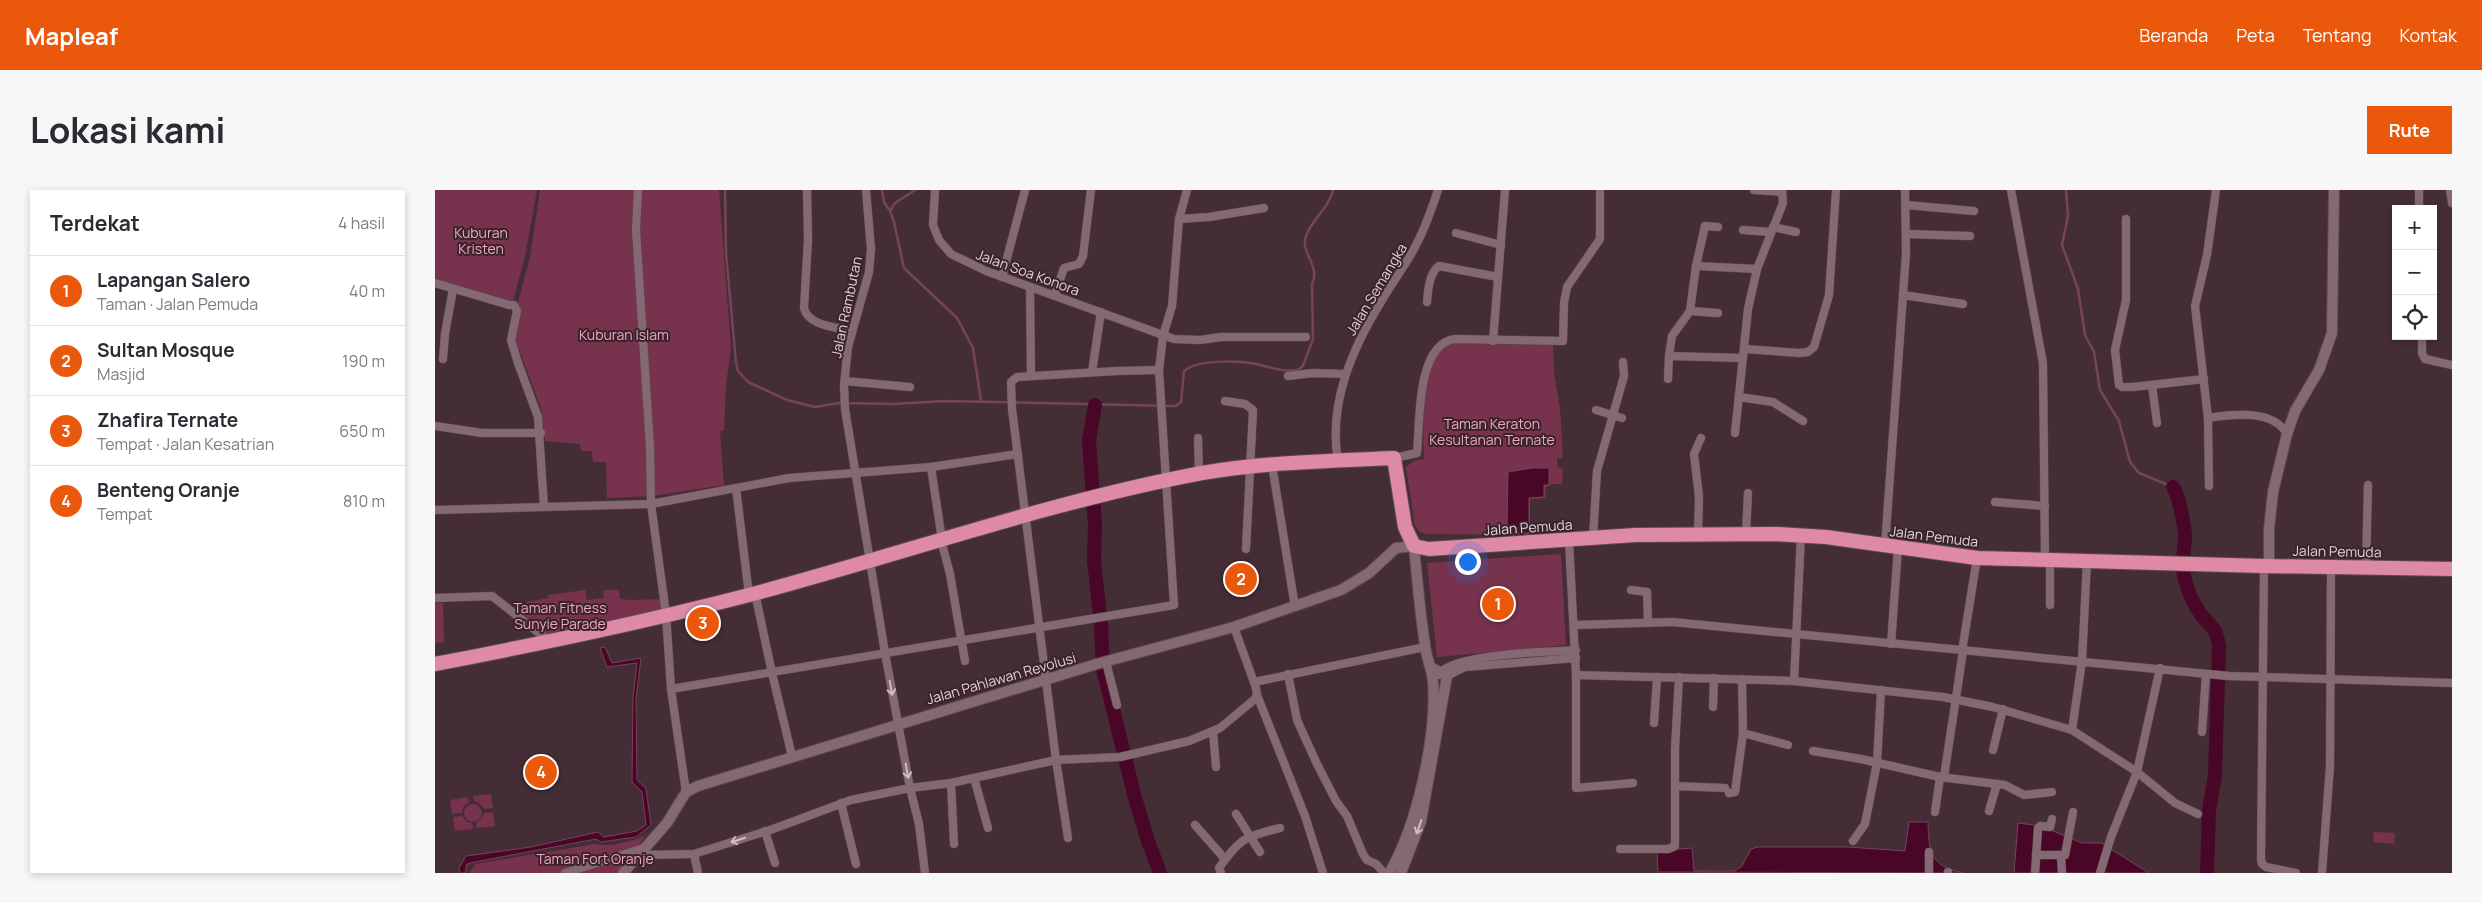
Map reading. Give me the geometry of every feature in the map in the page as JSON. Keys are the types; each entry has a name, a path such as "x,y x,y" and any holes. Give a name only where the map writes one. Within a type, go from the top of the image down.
{"highway":[{"path":"435,664 549,641 752,594 1096,497 1167,480 1250,467 1394,458 1405,527 1414,546"},
{"name":"Jalan Pemuda","path":"1414,546 1429,549 1593,538 1698,534 1801,535 1977,558 2452,569"}],"street":[{"path":"623,873 640,856 675,811 686,792 671,689 666,614 651,504 650,448 635,230 638,190"},
{"path":"807,190 809,240 804,308 806,315 813,321 851,331"},
{"name":"Jalan Rambutan","path":"866,190 871,249 869,272 851,331 844,399 885,653 910,788 919,824 925,873"},
{"name":"Jalan Soa Konora","path":"935,190 933,225 945,248 962,260 1002,277 1055,294 1163,336 1200,340 1221,337 1306,336"},
{"path":"1002,277 1025,190"},
{"path":"1055,294 1064,268 1079,264 1083,256 1091,190"},
{"path":"671,689 1174,606 1159,370 1163,336 1172,306 1179,219 1187,190"},
{"name":"Jalan Semangka","path":"1338,461 1337,415 1340,391 1345,374 1370,319 1417,245 1439,190"},
{"path":"1493,341 1505,190"},
{"path":"1394,458 1417,453 1422,390 1428,367 1436,350 1447,340 1563,341 1564,303 1567,287 1600,239 1600,190"},
{"path":"1735,433 1748,309 1757,269 1783,203 1782,191 1754,190"},
{"path":"1669,356 1799,353 1808,352 1814,347 1829,295 1836,190"},
{"path":"1891,644 1891,547 1907,234 1905,190"},
{"path":"2011,190 2043,363 2045,506 2050,605"},
{"path":"2209,486 2208,418 2195,306 2207,255 2216,190"},
{"path":"2296,873 2266,867 2261,864 2261,677 2266,566 2273,492 2287,434 2295,411 2319,370 2332,333 2334,190"},
{"path":"2419,190 2419,205"},
{"path":"2450,190 2452,203"},
{"path":"1906,204 1974,210"},
{"path":"1179,219 1209,217 1264,208"},
{"path":"2126,219 2127,300 2116,342 2120,386 2124,388 2152,386 2204,379"},
{"path":"1668,379 1672,336 1690,311 1695,266 1705,226 1719,227"},
{"path":"1743,230 1796,232"},
{"path":"1456,233 1501,246"},
{"path":"1907,234 1970,236"},
{"path":"1427,302 1429,285 1435,269 1439,266 1498,277"},
{"path":"1695,266 1757,269"},
{"path":"435,283 514,305 517,311 512,334 513,347 535,406 541,433 544,507"},
{"path":"1030,287 1031,376"},
{"path":"443,359 445,334 453,289"},
{"path":"1903,295 1963,304"},
{"path":"1690,311 1718,313"},
{"path":"1092,372 1101,312"},
{"path":"2422,340 2422,353 2425,359 2452,365"},
{"path":"1593,538 1597,471 1611,415 1625,376 1623,362"},
{"path":"1068,838 1044,681 1012,409 1011,382 1017,377 1159,370"},
{"path":"1288,376 1313,372 1345,374"},
{"path":"845,381 911,387"},
{"path":"2152,386 2157,423"},
{"path":"1739,398 1773,402 1803,421"},
{"path":"1225,401 1245,404 1253,410 1246,549"},
{"path":"1596,410 1622,418"},
{"path":"2208,418 2233,416 2264,417 2277,421 2287,434"},
{"path":"435,426 482,433 541,433"},
{"path":"1199,438 1199,474"},
{"path":"1698,534 1699,497 1695,454 1701,438"},
{"path":"435,510 651,504 789,478 931,467 1018,454"},
{"path":"1272,465 1295,606"},
{"path":"931,467 942,540 950,574 965,661"},
{"path":"2366,568 2368,485"},
{"path":"736,488 752,594 792,756"},
{"path":"1746,534 1748,493"},
{"path":"1995,502 2045,506"},
{"path":"1401,873 1421,821 1439,671 1425,646 1414,546 1396,548 1405,527"},
{"path":"1794,681 1801,535"},
{"path":"1569,541 1576,654 1576,788 1633,783"},
{"name":"Jalan Pahlawan Revolusi","path":"686,792 710,781 898,723 1103,662 1234,627 1341,590 1357,581 1396,548"},
{"path":"1935,812 1977,558"},
{"path":"2073,730 2082,661 2087,561"},
{"path":"2322,873 2329,794 2331,567"},
{"path":"1631,590 1645,590 1647,592 1648,622"},
{"path":"435,598 491,596 549,641"},
{"path":"1575,624 1672,622 2229,676 2452,683"},
{"path":"1234,627 1257,695 1305,816 1323,873"},
{"path":"1254,682 1425,646"},
{"path":"1389,873 1399,855 1419,792 1431,732 1433,683 1439,671 1462,660 1576,654"},
{"path":"1103,662 1117,705"},
{"path":"2100,873 2111,837 2137,772 2160,668"},
{"path":"1287,674 1297,720 1313,756 1336,801 1347,816 1363,854 1367,860 1384,873"},
{"path":"2202,732 2209,674"},
{"path":"1576,675 1794,681 1955,699 2003,709 2073,730 2137,772 2175,803 2198,814"},
{"path":"1655,723 1657,677"},
{"path":"1620,849 1668,849 1675,846 1679,678"},
{"path":"1713,707 1714,678"},
{"path":"1675,786 1735,792 1743,732 1742,679"},
{"path":"1853,842 1865,824 1877,763 1881,690"},
{"path":"640,856 694,854 765,831 841,803 877,793 951,783 1056,760 1120,756 1189,741 1213,732 1239,714 1257,695"},
{"path":"1993,750 2003,709"},
{"path":"1213,732 1216,767"},
{"path":"1743,732 1789,746"},
{"path":"1813,751 1942,777 1997,784 2010,787 2020,794 2027,796 2052,792"},
{"path":"975,778 988,828"},
{"path":"951,783 954,844"},
{"path":"1989,811 1997,784"},
{"path":"841,803 856,864"},
{"path":"2036,855 2065,856 2073,812"},
{"path":"1236,814 1260,852"},
{"path":"2035,873 2039,826 2050,827 2052,819"},
{"path":"1195,825 1225,859"},
{"path":"1218,871 1233,848 1251,835 1280,828"},
{"path":"765,831 775,863"},
{"path":"565,873 647,847"},
{"path":"1929,852 1929,873"},
{"path":"694,854 698,873"},
{"path":"2061,857 2062,873"}],"green space":[{"name":"Kuburan Kristen","path":"435,190 537,190 525,256 513,301 435,279"},
{"name":"Kuburan Islam","path":"540,190 719,190 731,348 726,384 724,430 720,432 724,485 653,496 607,498 606,462 593,462 592,451 581,451 580,444 545,441 542,411 514,336 521,311 517,306 530,257"},
{"name":"Taman Keraton Kesultanan Ternate","path":"1465,342 1553,345 1563,458 1557,458 1557,467 1563,469 1562,484 1551,484 1546,487 1545,498 1530,499 1530,535 1425,534 1415,526 1406,467 1414,461 1424,459 1424,400 1430,369 1436,356 1445,344"},
{"path":"1561,554 1566,645 1437,657 1427,563"},
{"name":"Taman Fitness Sunyie Parade","path":"585,590 587,600 604,598 603,590 619,590 620,599 663,599 664,610 553,638 514,611 527,609 526,602 549,598 548,595"},
{"path":"435,603 443,603 444,642 435,643"},
{"path":"491,794 493,808 484,809 479,803 474,801 473,796"},
{"path":"468,797 469,802 463,807 462,813 452,814 450,800"},
{"path":"473,804 479,807 482,813 479,819 473,822 467,819 464,813 467,807"},
{"path":"493,812 495,826 477,828 476,823 482,818 484,813"},
{"path":"462,816 467,822 472,823 473,829 455,831 453,817"},
{"path":"2374,832 2395,833 2394,844 2373,842"},
{"name":"Taman Fort Oranje","path":"646,835 622,870 616,873 469,873 476,864 595,844 621,843"}],"shaded area":[{"path":"1533,468 1549,468 1549,485 1544,485 1544,497 1529,498 1529,533 1511,533 1510,528 1507,528 1508,472"},
{"path":"605,647 612,663 641,658 636,698 637,780 646,789 651,825 636,837 601,842 596,839 475,862 467,864 465,873 460,873 459,868 466,856 531,847 598,832 604,837 637,831 646,825 642,792 632,782 633,698 637,663 607,667 600,648"},
{"path":"1909,822 1928,822 1929,842 1933,856 1944,866 1963,873 1658,872 1657,851 1692,848 1694,871 1735,871 1742,866 1751,849 1758,847 1848,847 1905,851"},
{"path":"2018,823 2041,826 2082,843 2101,843 2149,873 2014,873"}],"waterway":[{"path":"725,190 726,253 738,371 748,382 787,400 815,407 839,403 894,404 944,401 1176,406 1181,402 1184,371 1199,364 1243,362 1283,370 1298,370 1303,366 1313,339 1312,284 1314,272 1306,248 1306,236 1328,202 1333,190"},
{"path":"882,190 884,202 890,211"},
{"path":"915,190 895,203 890,211 904,268 957,318 973,348 981,401"},
{"path":"2066,190 2068,216 2062,245 2078,289 2085,335 2094,352 2100,390 2119,421 2130,462 2139,473 2173,487"},
{"path":"1095,405 1089,441 1095,524 1094,560 1101,624 1103,669 1135,798 1160,873"},
{"path":"2173,487 2179,503 2184,530 2183,570 2185,580 2195,606 2211,625 2219,646 2215,775 2209,811 2207,873"}],"place":[{"name":"Sultan Mosque","path":"1241,579"},
{"name":"Lapangan Salero","path":"1498,604"},
{"name":"Zhafira Ternate","path":"703,623"},
{"name":"Benteng Oranje","path":"541,772"}]}
